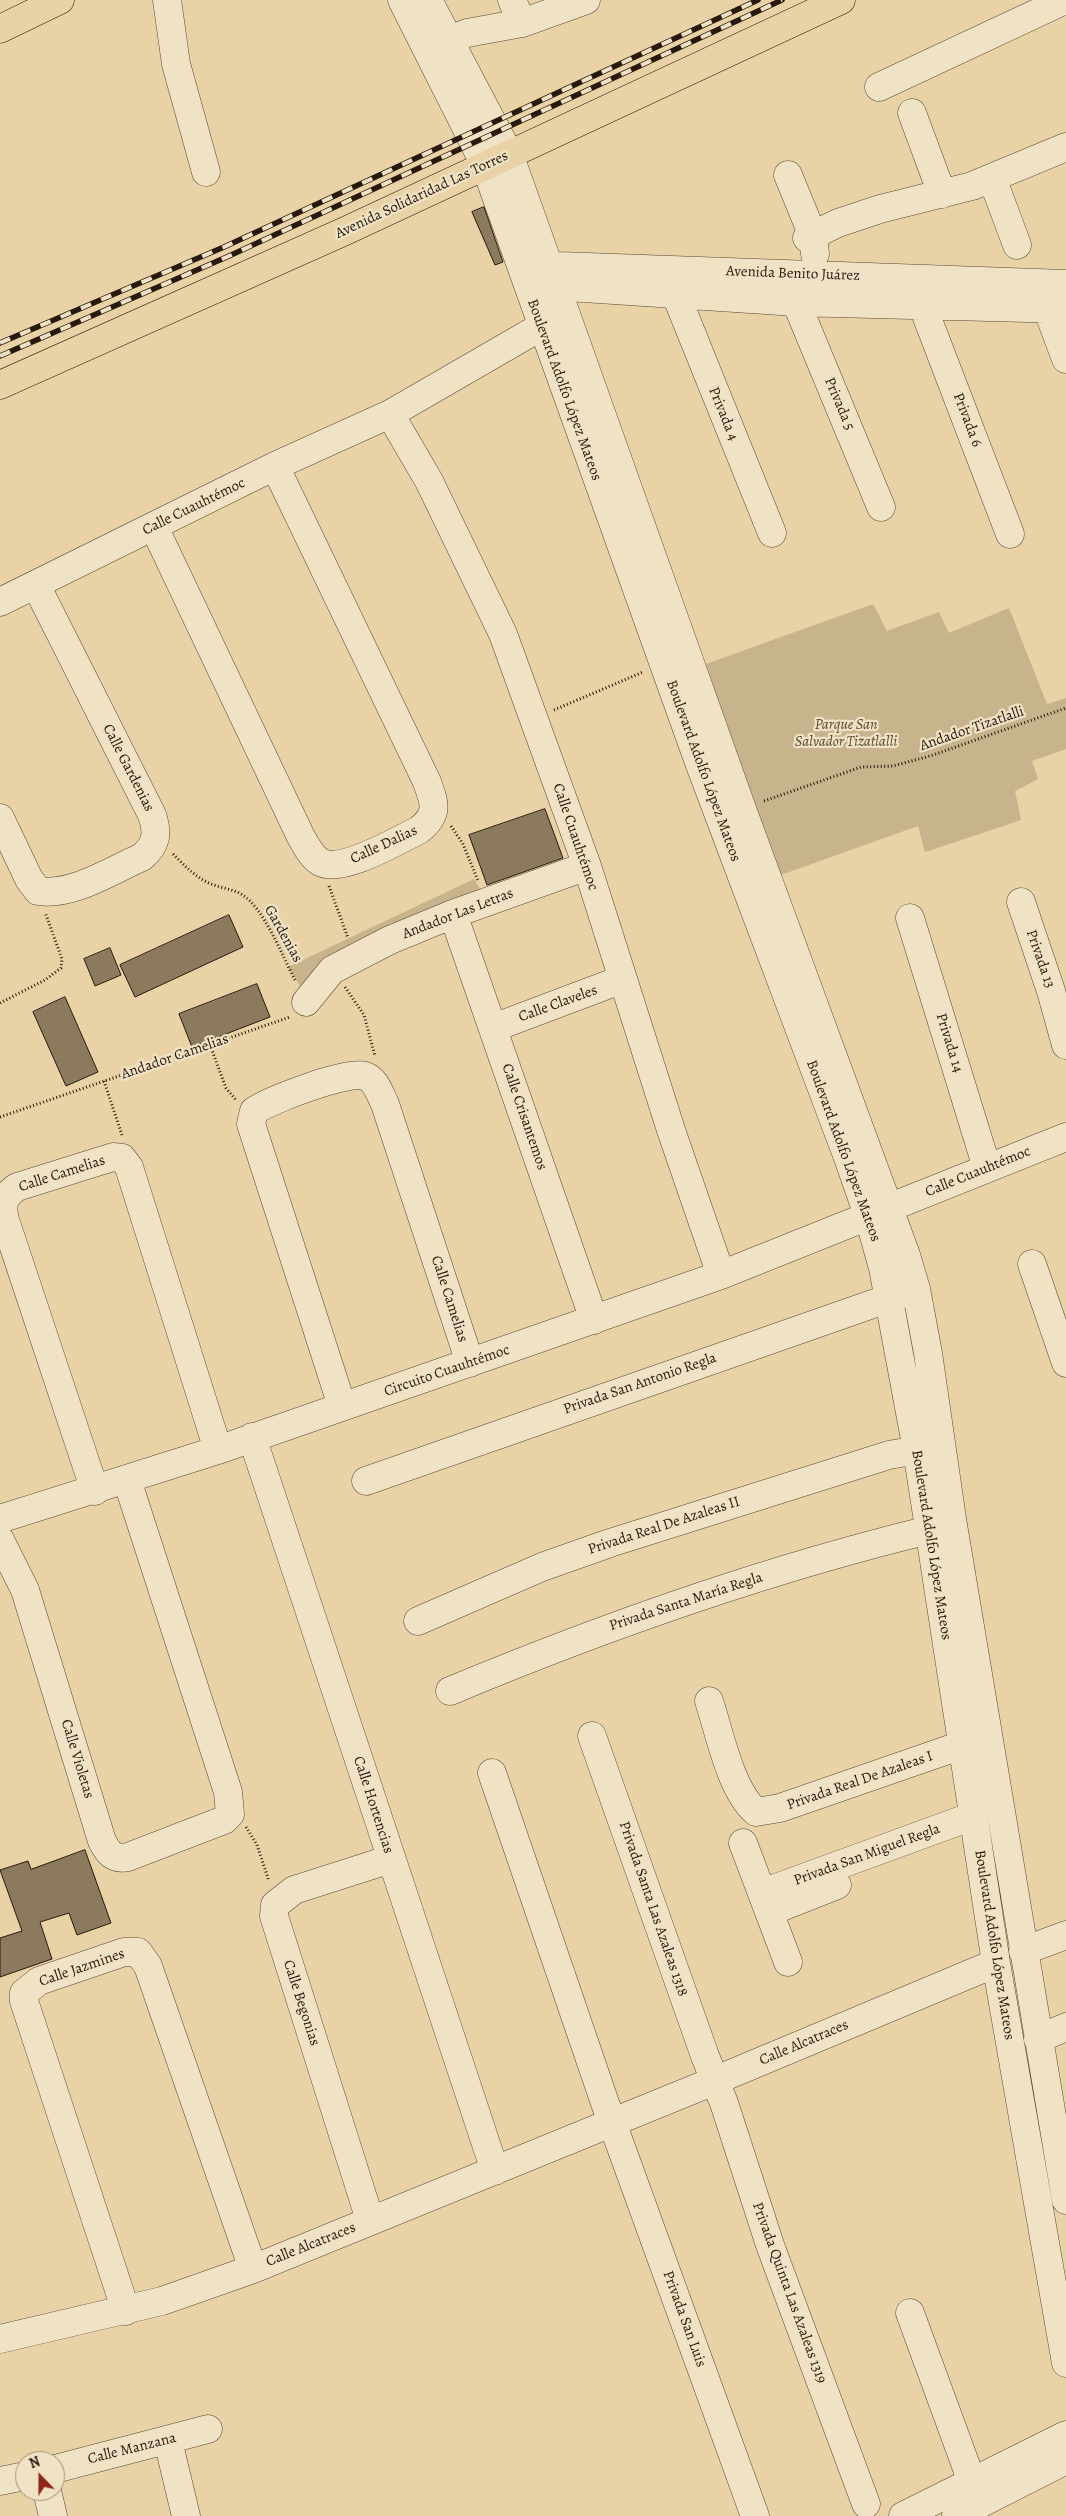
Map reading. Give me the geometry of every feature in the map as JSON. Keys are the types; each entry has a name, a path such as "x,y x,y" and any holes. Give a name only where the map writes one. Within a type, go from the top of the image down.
{"main road":[{"path":"0,29 60,0"},
{"name":"Avenida Solidaridad Las Torres","path":"0,385 342,232 841,0"}],"street":[{"path":"167,0 176,64 206,172"},
{"name":"Boulevard Adolfo López Mateos","path":"402,0 497,160 523,275 552,320 712,761 880,1213 916,1290 928,1353 951,1510 1023,1951 1066,2200"},
{"name":"Boulevard Adolfo López Mateos","path":"428,0 449,41 497,160 551,275 552,320 663,664 712,761 742,809 880,1213 889,1298 917,1450 996,1963 1066,2362"},
{"path":"449,41 517,11 586,0"},
{"path":"879,87 1065,0"},
{"path":"912,113 942,194"},
{"path":"809,233 880,209 942,194 992,178 1066,147"},
{"path":"788,175 815,253 803,274"},
{"path":"992,178 1017,245"},
{"path":"731,298 737,272"},
{"name":"Avenida Benito Juárez","path":"523,275 737,272 1066,284"},
{"name":"Avenida Benito Juárez","path":"551,275 676,295 923,307 1057,308"},
{"name":"Privada 4","path":"676,295 772,533"},
{"name":"Privada 5","path":"796,302 881,507"},
{"name":"Privada 6","path":"923,307 1010,534"},
{"path":"1057,308 1066,359"},
{"name":"Calle Cuauhtémoc","path":"0,602 275,466 390,414 552,320"},
{"name":"Calle Cuauhtémoc","path":"390,414 429,481 470,562 502,634 587,866 671,1130 721,1276"},
{"path":"275,466 427,782 433,800 434,811"},
{"path":"154,527 301,838 320,862"},
{"name":"Calle Gardenias","path":"36,585 152,815 156,838"},
{"name":"Calle Dalias","path":"320,862 330,865 346,863 368,854 419,830 430,822 434,811"},
{"path":"0,818 29,879 38,891 65,891 142,857 151,849 156,838"},
{"name":"Andador Las Letras","path":"344,964 453,914 587,866"},
{"name":"Privada 13","path":"1021,902 1051,991 1066,1045"},
{"name":"Calle Crisantemos","path":"453,914 594,1320"},
{"name":"Privada 14","path":"910,918 987,1168"},
{"path":"306,1002 344,964"},
{"name":"Calle Claveles","path":"493,1028 623,979"},
{"path":"342,1406 254,1136 251,1118 254,1112 274,1100 348,1076 364,1076 372,1080"},
{"name":"Calle Camelias","path":"372,1080 385,1104 470,1363"},
{"name":"Calle Cuauhtémoc","path":"880,1213 1066,1137"},
{"name":"Calle Camelias","path":"95,1490 2,1209 8,1194 17,1187 103,1160 114,1157 122,1158 132,1175 218,1450"},
{"name":"Circuito Cuauhtémoc","path":"0,1519 218,1450 721,1276 880,1213"},
{"path":"1032,1264 1066,1363"},
{"name":"Privada San Antonio Regla","path":"366,1481 916,1290"},
{"name":"Calle Hortencias","path":"252,1437 495,2171"},
{"name":"Privada Real De Azaleas II","path":"418,1622 542,1567 610,1543 880,1457 917,1450"},
{"path":"127,1480 228,1792 230,1814"},
{"name":"Privada Santa María Regla","path":"450,1691 576,1639 674,1604 929,1530"},
{"name":"Calle Violetas","path":"0,1540 25,1590 102,1841 112,1856 121,1859 128,1857 224,1820 230,1814"},
{"name":"Privada Real De Azaleas I","path":"709,1701 738,1787 749,1806 756,1812 780,1808 962,1745"},
{"name":"Privada Santa Las Azaleas 1318","path":"592,1736 714,2081"},
{"path":"492,1773 612,2123"},
{"name":"Privada San Miguel Regla","path":"766,1903 974,1823"},
{"path":"743,1843 788,1962"},
{"path":"275,1905 294,1890 391,1860"},
{"name":"Calle Begonias","path":"275,1905 274,1916 278,1930 370,2220"},
{"path":"1023,1951 1065,1938"},
{"name":"Calle Jazmines","path":"126,2310 24,2001 24,1993 39,1981 124,1952 138,1952 148,1966 253,2269"},
{"name":"Calle Alcatraces","path":"0,2339 162,2301 253,2269 714,2081 996,1963"},
{"path":"1038,2039 1066,2027"},
{"name":"Privada Quinta Las Azaleas 1319","path":"714,2081 724,2103 770,2245 866,2504"},
{"name":"Privada San Luis","path":"612,2123 756,2516"},
{"path":"910,2313 972,2482"},
{"name":"Calle Manzana","path":"65,2466 168,2441 208,2429"},
{"path":"902,2516 1066,2435"},
{"path":"168,2441 186,2516"},
{"path":"956,2516 1066,2460"},
{"path":"0,2481 15,2478"},
{"path":"49,2501 53,2516"}],"path":[{"path":"533,719 663,664"},
{"name":"Andador Tizatlalli","path":"742,809 861,768 893,766 930,756 1066,708"},
{"path":"434,811 455,830 463,844 487,902"},
{"name":"Gardenias","path":"156,838 194,875 210,884 240,893 252,902 263,918 306,1002"},
{"path":"320,862 344,964 364,1015 376,1059 372,1080"},
{"path":"0,1003 45,980 61,968 62,959 38,891"},
{"name":"Andador Camelias","path":"0,1117 291,1017 306,1002"},
{"path":"210,1045 226,1088 251,1118"},
{"path":"104,1081 122,1133 122,1158"},
{"path":"230,1814 250,1830 260,1853 275,1905"}],"green space":[{"name":"Parque San Salvador Tizatlalli","path":"873,604 887,631 939,612 949,633 1009,608 1047,704 1066,698 1066,749 1032,761 1038,779 1015,791 1021,820 925,852 918,826 775,877 706,664"},
{"path":"474,879 486,899 306,995 288,967"}],"building":[{"path":"484,207 503,262 495,265 472,212"},
{"path":"545,809 563,858 487,885 469,835"},
{"path":"229,915 243,947 135,997 120,965"},
{"path":"110,948 121,975 95,986 84,959"},
{"path":"257,984 270,1017 192,1047 179,1014"},
{"path":"65,997 98,1072 66,1086 33,1012"},
{"path":"85,1850 111,1923 77,1935 69,1913 40,1922 52,1959 0,1977 0,1938 22,1931 0,1870 28,1861 31,1869"}],"railway":[{"path":"0,343 224,247 758,0"},
{"path":"0,356 229,256 782,0"}]}
